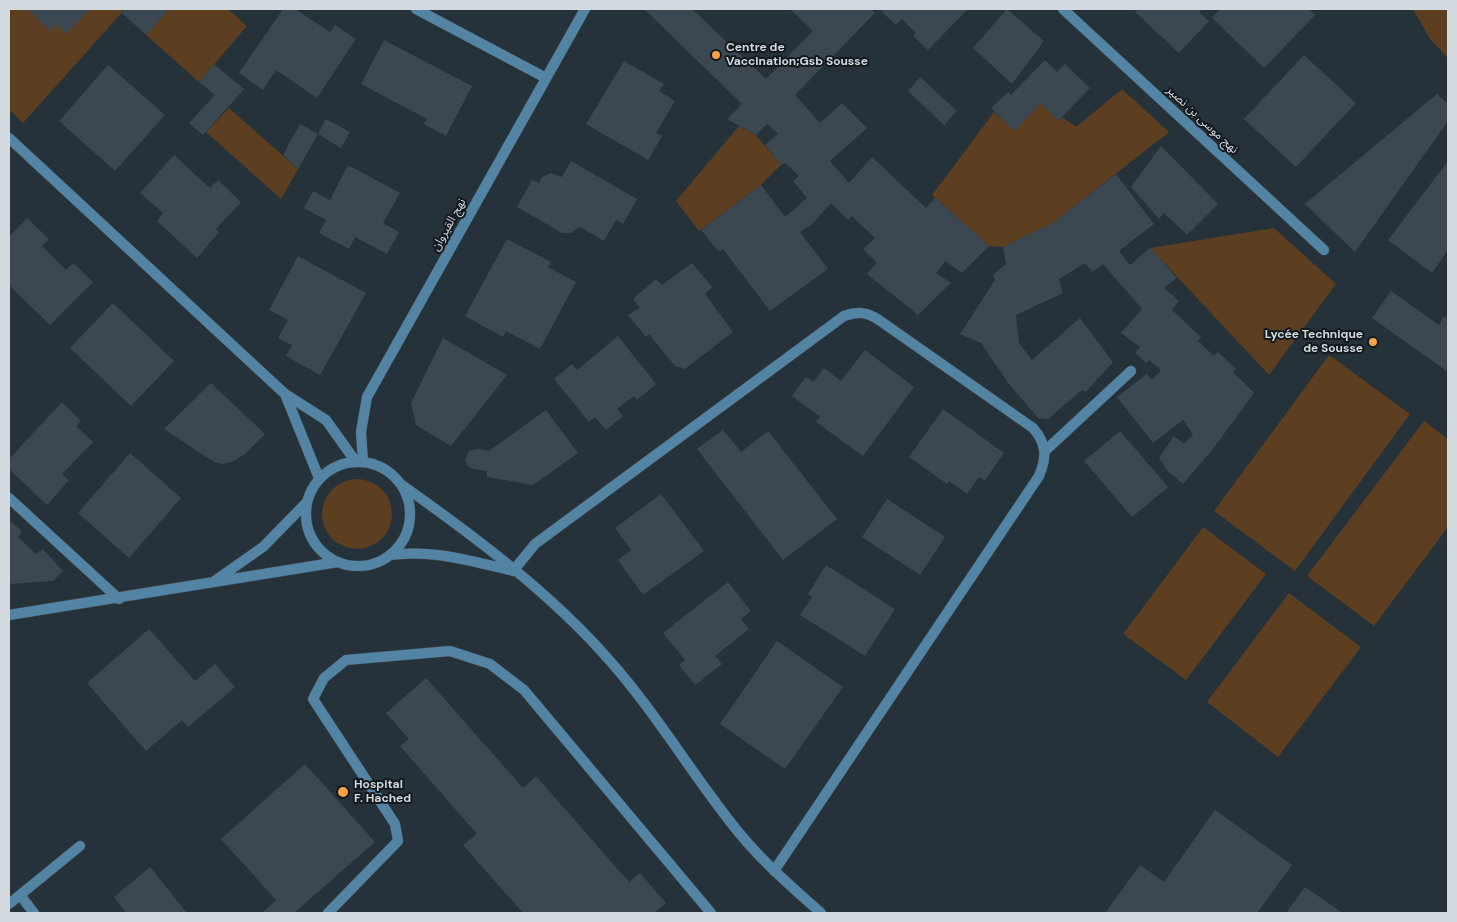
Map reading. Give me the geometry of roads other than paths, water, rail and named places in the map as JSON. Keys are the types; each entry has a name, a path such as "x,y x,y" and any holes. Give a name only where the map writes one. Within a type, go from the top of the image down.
{"street":[{"path":"416,9 546,78"},
{"name":"نهج القيروان","path":"360,462 361,432 367,397 585,9"},
{"name":"نهج موسى بن نصير","path":"1064,9 1324,250"},
{"path":"9,138 285,394 326,420 360,462"},
{"path":"514,571 536,544 844,316 852,313 870,314 1033,428 1041,437 1046,450"},
{"path":"774,871 1039,476 1046,450 1131,371"},
{"path":"285,394 319,478"},
{"path":"210,584 264,547 307,502 319,478 336,466 360,462 385,469 402,486 462,528 552,602 611,662 740,834 774,871 821,913"},
{"path":"307,502 305,517 315,544 326,555 338,562 360,566 381,560 390,555 400,544 408,530 410,515 408,500 402,486"},
{"path":"9,498 119,598"},
{"path":"390,555 414,552 442,555 514,571"},
{"path":"9,615 338,562"},
{"path":"328,913 398,841 396,824 312,699 324,678 346,660 450,651 490,664 524,690 711,913"},
{"path":"9,904 80,846"},
{"path":"20,895 34,913"}],"place":[{"name":"Centre de Vaccination;Gsb Sousse","path":"716,55"},
{"name":"Lycée Technique de Sousse","path":"1373,342"},
{"name":"Hospital F. Hached","path":"343,792"}]}
